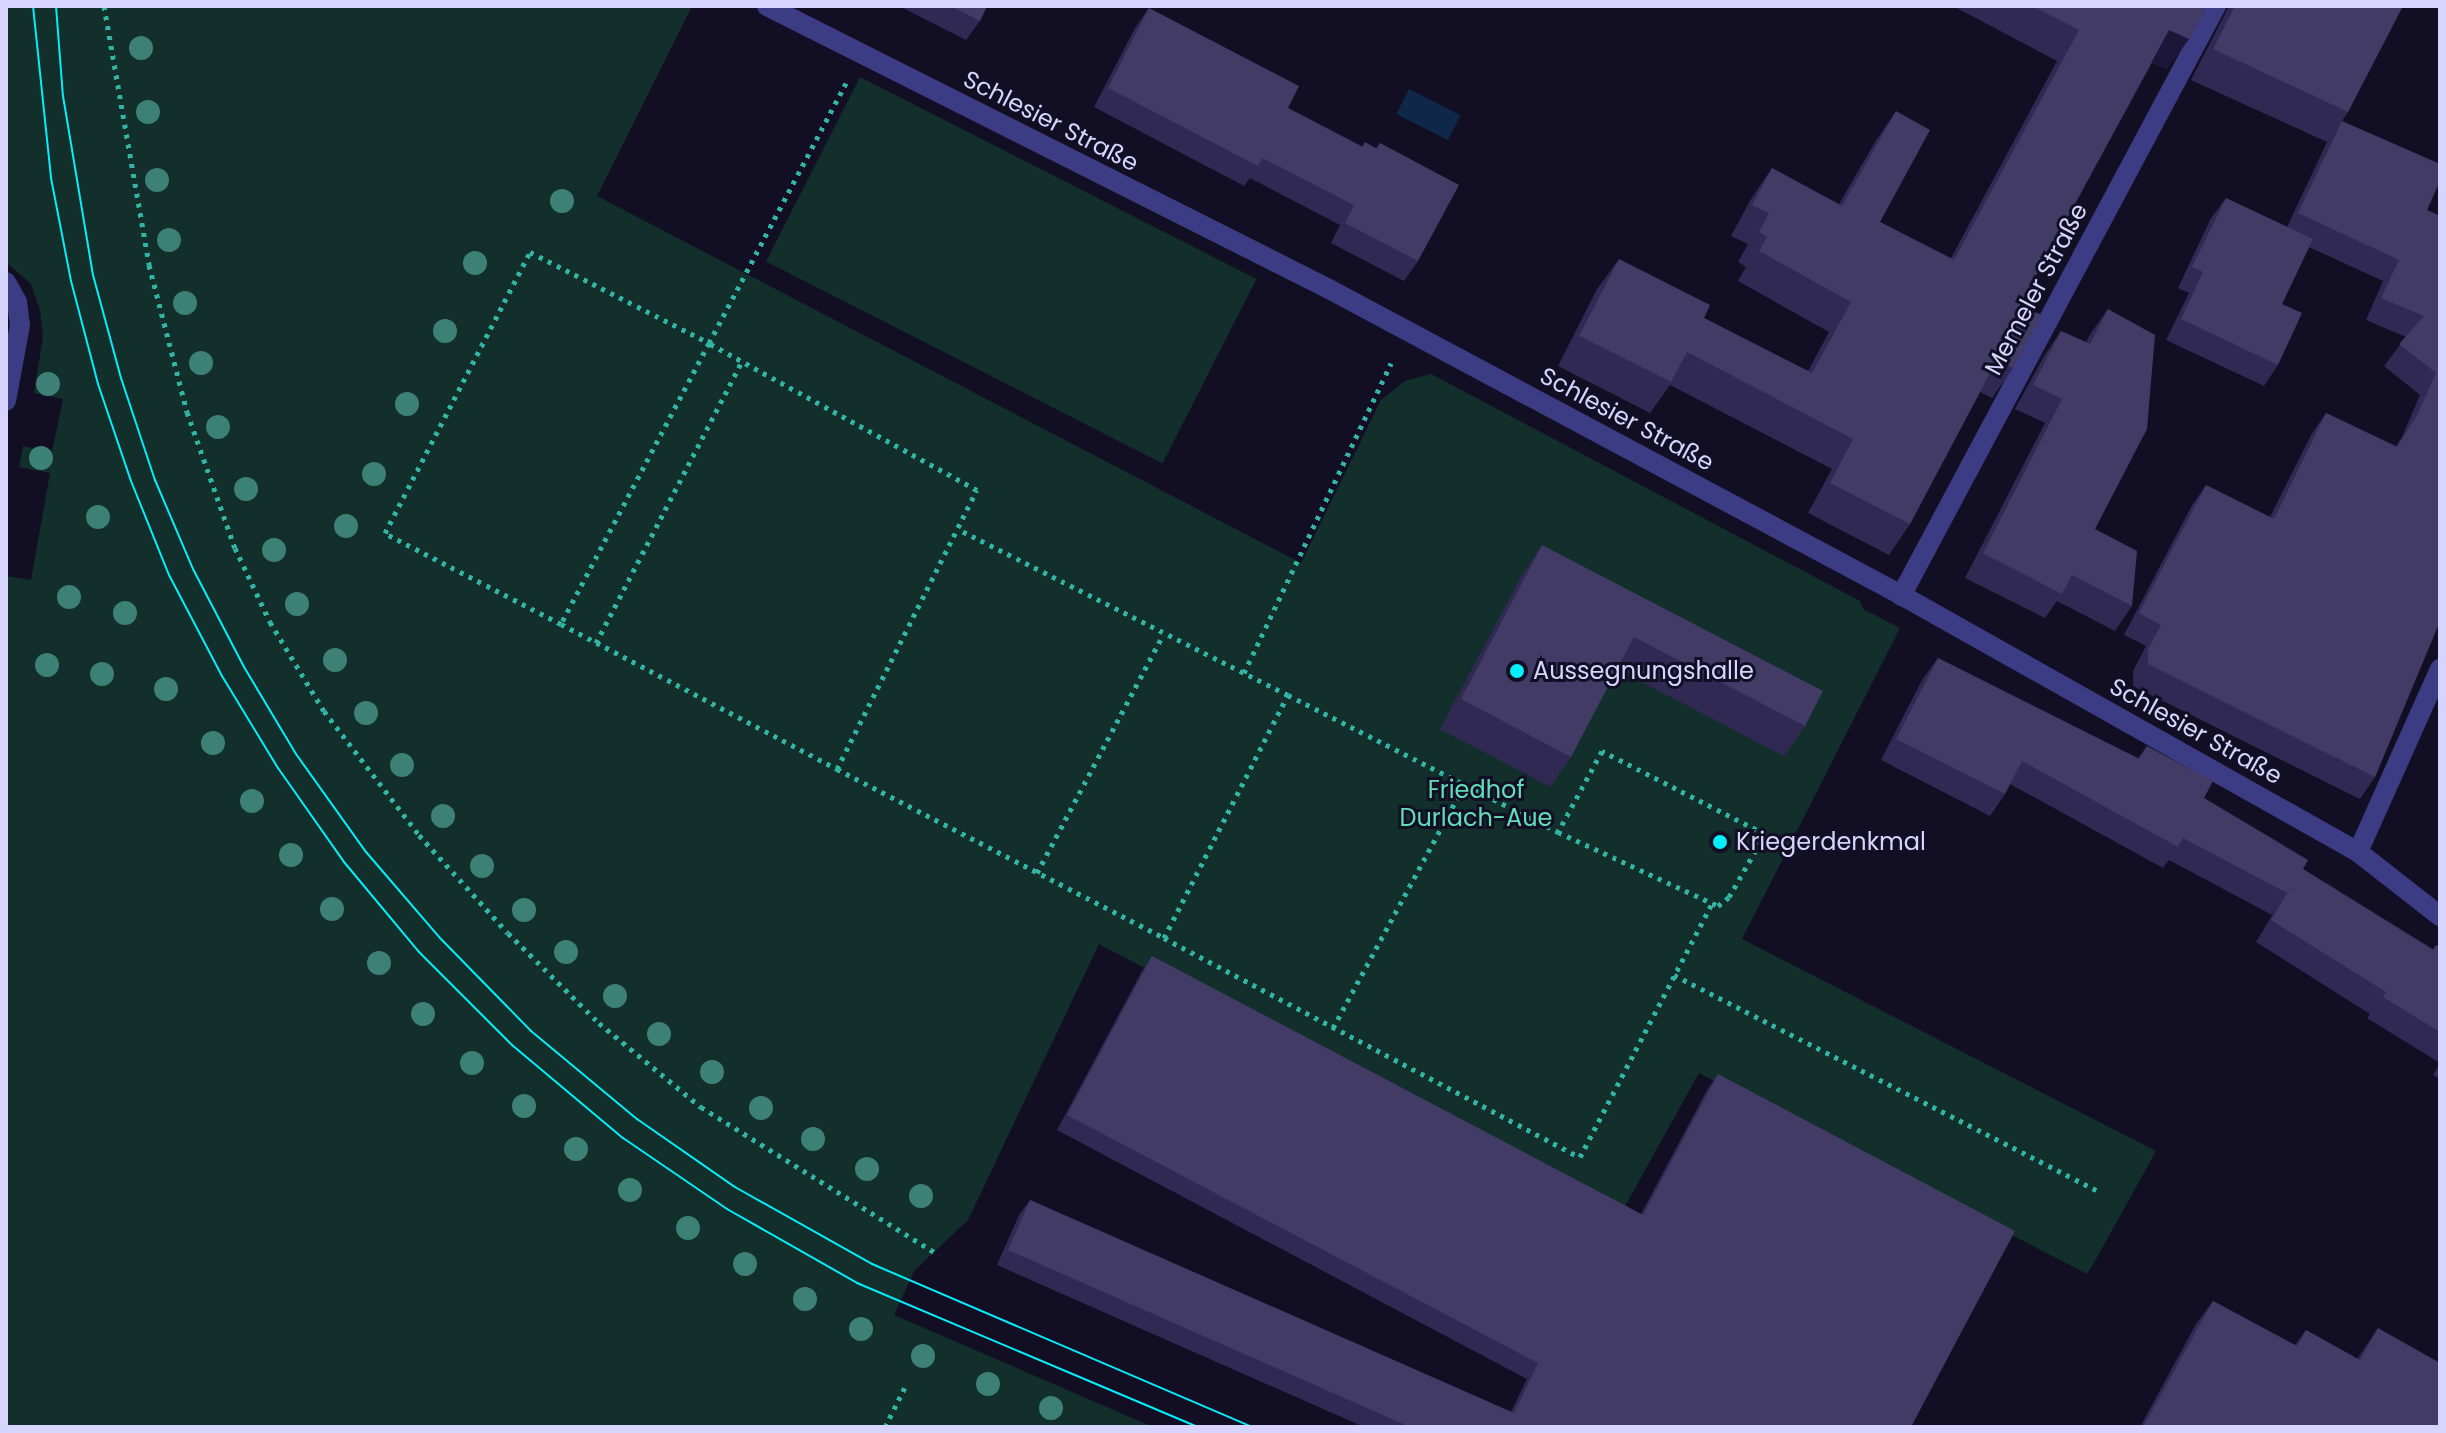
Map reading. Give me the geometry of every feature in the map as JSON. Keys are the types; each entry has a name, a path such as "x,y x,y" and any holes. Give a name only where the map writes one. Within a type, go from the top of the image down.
{"street":[{"name":"Schlesier Straße","path":"767,6 1406,331 1901,596 2358,852 2440,916"},
{"name":"Memeler Straße","path":"1901,596 2216,6"},
{"path":"6,282 17,302 20,325 6,401"},
{"path":"2358,852 2440,669"}],"path":[{"path":"104,6 149,265 187,412 235,548 270,622 324,711 419,835 508,933 599,1023 701,1107 939,1255"},
{"path":"561,624 862,54"},
{"path":"837,769 977,490 709,343 530,252 385,533 1580,1157 1712,903"},
{"path":"1244,673 1406,331"},
{"path":"596,643 742,361"},
{"path":"958,529 1558,832 1718,906 1729,897 1765,834 1602,751 1558,832"},
{"path":"1037,873 1163,635"},
{"path":"1164,938 1288,695"},
{"path":"1333,1028 1465,784"},
{"path":"1674,975 2100,1192"},
{"path":"885,1427 907,1383"}],"green space":[{"name":"Friedhof Durlach-Aue","path":"6,6 692,6 597,196 1301,563 1381,400 1405,381 1431,374 1860,601 1863,609 1900,628 1742,939 2156,1151 2095,1261 2087,1274 1699,1073 1619,1217 1099,944 968,1220 914,1271 894,1315 1153,1427 6,1427 6,576 31,580 50,473 19,467 23,446 52,452 63,399 34,393 43,337 40,310 31,284 6,262"},
{"path":"860,77 1256,279 1163,463 766,261"}],"water":[{"path":"1409,89 1461,115 1448,140 1396,114"}],"building":[{"path":"951,6 987,6 980,21"},
{"path":"2032,6 2207,6 2189,39 2169,30 2020,305 2042,315 2013,368 1997,360 1910,524 1830,483 1853,439 1687,352 1671,382 1579,336 1619,259 1710,305 1704,318 1812,373 1851,302 1759,251 1767,237 1759,232 1769,213 1752,205 1772,168 1842,206 1896,111 1930,130 1880,222 1954,260 2079,30"},
{"path":"2235,6 2402,8 2348,112 2213,49"},
{"path":"1149,8 1299,86 1288,108 1362,147 1365,142 1377,149 1380,143 1459,185 1418,261 1345,223 1354,205 1262,158 1258,166 1108,88"},
{"path":"2342,121 2440,164 2440,181 2427,210 2440,216 2440,621 2375,777 2148,664 2148,649 2161,625 2139,613 2206,485 2274,519 2326,413 2397,447 2417,415 2436,373 2399,344 2424,316 2381,298 2399,260 2298,213"},
{"path":"2226,198 2313,239 2282,304 2302,313 2278,365 2181,319 2203,272 2192,267"},
{"path":"2108,309 2155,335 2147,429 2095,529 2137,551 2132,606 2072,575 2062,594 1983,553 2062,399 2033,385 2061,331 2090,344"},
{"path":"1542,545 1823,691 1805,726 1634,637 1571,757 1461,699"},
{"path":"1938,658 2139,759 2147,746 2213,781 2204,798 2308,860 2303,869 2433,950 2436,945 2440,947 2440,1032 2383,997 2386,992 2271,920 2294,882 2287,893 2183,838 2178,847 2022,761 2005,794 1896,739"},
{"path":"1152,956 1643,1215 1718,1074 2015,1231 1911,1427 1410,1427 1008,1250 1030,1200 1514,1413 1538,1363 1067,1115"},
{"path":"2213,1301 2297,1346 2306,1330 2360,1360 2378,1328 2440,1363 2440,1427 2143,1427"}],"tram line":[{"path":"33,6 51,178 71,281 98,384 131,481 169,575 222,676 278,768 344,862 419,952 512,1045 623,1138 727,1209 857,1283 1198,1427"},
{"path":"56,6 63,96 93,275 121,378 155,480 193,569 244,667 296,754 366,852 440,938 531,1031 637,1119 735,1187 872,1264 1253,1427"}],"place":[{"name":"Aussegnungshalle","path":"1517,671"},
{"name":"Kriegerdenkmal","path":"1720,842"}]}
